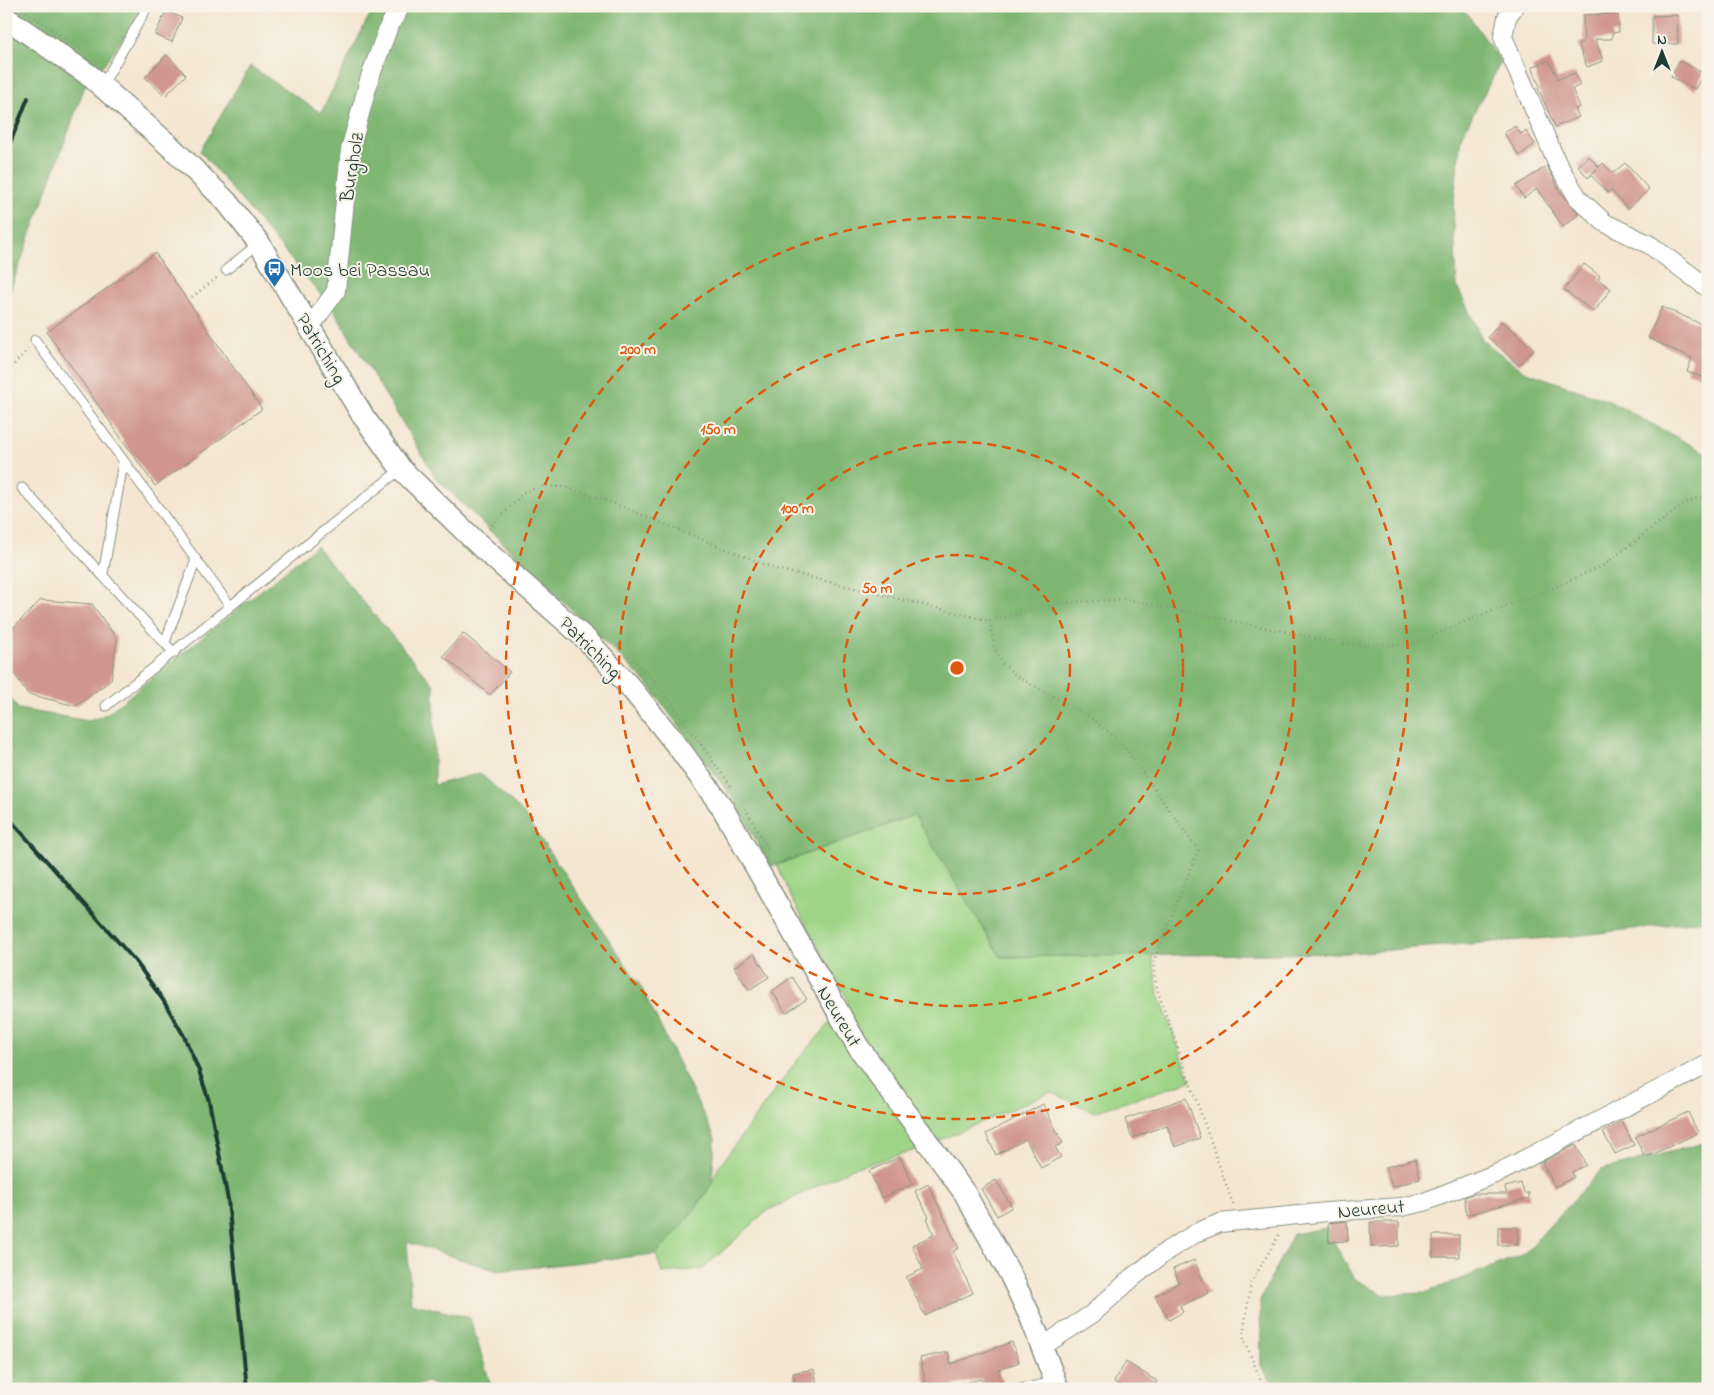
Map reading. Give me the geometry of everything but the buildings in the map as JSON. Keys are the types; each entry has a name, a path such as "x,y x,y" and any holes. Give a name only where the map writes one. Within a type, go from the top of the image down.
{"street":[{"name":"Burgholz","path":"310,327 336,290 350,150 370,77 388,26 401,6"},
{"path":"1515,6 1507,17 1503,37 1557,163 1578,198 1605,223 1650,245 1708,288"},
{"name":"Patriching","path":"6,18 89,75 104,80 226,200 259,243 363,416 401,469 476,543 587,640 631,688"},
{"name":"Neureut","path":"631,688 679,748 722,807 856,1045 964,1192 1010,1274 1043,1346 1056,1385"},
{"name":"Neureut","path":"1043,1346 1092,1314 1132,1278 1184,1238 1220,1223 1401,1207 1424,1202 1500,1172 1708,1064"}],"lane":[{"path":"104,80 148,6"},
{"path":"226,270 259,243"},
{"path":"36,340 123,463 230,606"},
{"path":"103,574 123,463"},
{"path":"106,706 401,469"},
{"path":"22,488 174,653"},
{"path":"165,642 196,560"},
{"path":"1021,1389 1056,1385"}],"path":[{"path":"18,6 87,54 104,80"},
{"path":"192,296 226,270"},
{"path":"6,382 9,370 36,340"},
{"path":"476,543 514,500 525,491 543,486 563,487 600,498 776,569 990,621 1061,603 1124,599 1345,644 1411,645 1476,616 1540,594 1604,565 1685,503 1700,497 1708,498"},
{"path":"990,621 994,648 1003,664 1018,678 1087,715 1119,740 1198,850 1160,941 1154,960 1154,974 1158,992 1239,1221"},
{"path":"618,644 657,684 734,790"},
{"path":"744,806 771,855"},
{"path":"1264,1389 1242,1336 1249,1291 1251,1283 1291,1216"},
{"path":"418,1389 437,1387 439,1389"}],"green space":[{"path":"6,6 147,6 102,67 89,75 6,302"},
{"path":"374,6 1452,6 1468,14 1501,62 1461,137 1453,206 1457,286 1483,341 1524,371 1609,401 1708,454 1708,920 1574,936 1349,953 1001,957 914,815 770,867 736,803 647,683 437,479 332,308 200,151 250,66 321,113"},
{"path":"316,546 434,685 434,785 480,773 523,813 641,987 715,1138 712,1184 682,1226 656,1254 498,1271 407,1242 411,1303 470,1318 492,1389 443,1389 427,1382 410,1389 6,1389 6,691 18,709 89,721 107,714"},
{"path":"914,815 1001,957 1152,955 1158,992 1191,1081 1094,1112 1051,1092 938,1141 868,1044 846,1010 848,1000 791,897 777,865"},
{"path":"832,1021 923,1148 853,1168 767,1211 703,1269 662,1273 656,1254 692,1214 707,1192 718,1168 795,1063"},
{"path":"1708,1142 1708,1389 1276,1389 1261,1366 1260,1300 1293,1234 1326,1228 1355,1279 1384,1295 1425,1293 1524,1254 1601,1170"}],"railway":[{"path":"6,153 28,98"},
{"path":"6,815 136,962 163,1000 184,1036 199,1071 209,1101 228,1200 247,1389"}],"place":[{"name":"Moos bei Passau","path":"274,288"}]}
